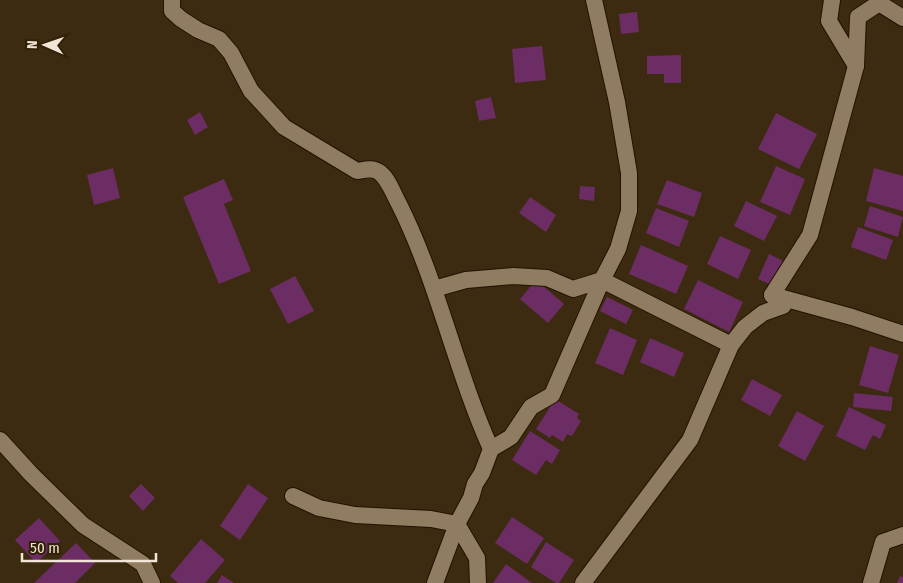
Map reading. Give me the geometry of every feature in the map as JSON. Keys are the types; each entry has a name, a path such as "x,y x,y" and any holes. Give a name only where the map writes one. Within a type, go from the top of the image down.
{"street":[{"path":"172,0 172,11 181,20 219,39 231,53 251,90 284,127 357,171 370,168 378,172 387,182 412,230 442,308 468,391 491,449"},
{"path":"435,583 457,524 471,498 475,484 482,473 491,449 511,437 530,408 552,395 602,280 618,249 629,211 629,173 617,102 594,0"},
{"path":"832,0 829,21 856,66"},
{"path":"772,296 810,235 856,66 858,17 879,3 903,18"},
{"path":"434,289 466,280 513,276 547,278 573,289 602,280 731,345"},
{"path":"772,296 852,317 903,334"},
{"path":"584,583 690,440 731,345 745,327 763,313 783,306 772,296"},
{"path":"0,440 31,474 83,525 143,564 152,583"},
{"path":"293,496 319,508 355,515 431,518 457,524 477,558 478,583"},
{"path":"871,583 883,542 903,535"}],"building":[{"path":"637,12 639,32 621,34 619,14"},
{"path":"542,46 546,80 515,83 512,49"},
{"path":"681,55 681,83 664,83 664,74 647,74 647,56"},
{"path":"491,97 496,118 479,121 475,101"},
{"path":"200,112 208,127 195,135 187,120"},
{"path":"776,113 817,134 799,169 758,149"},
{"path":"776,166 805,179 790,215 760,202"},
{"path":"113,168 120,198 94,205 87,175"},
{"path":"874,168 903,176 903,211 866,201"},
{"path":"224,179 233,200 224,204 251,271 219,284 183,197"},
{"path":"667,180 702,193 694,217 657,204"},
{"path":"580,186 595,187 594,201 579,199"},
{"path":"530,197 556,215 546,232 519,213"},
{"path":"746,201 777,216 764,241 734,226"},
{"path":"870,206 903,217 898,237 864,226"},
{"path":"656,208 689,221 679,247 646,233"},
{"path":"858,227 893,240 886,260 851,247"},
{"path":"720,236 751,250 738,279 707,264"},
{"path":"641,245 688,266 676,294 629,274"},
{"path":"769,254 787,263 776,287 758,279"},
{"path":"295,276 314,311 288,324 270,289"},
{"path":"536,280 564,304 548,323 520,299"},
{"path":"698,280 743,302 729,332 684,309"},
{"path":"607,297 633,310 626,324 600,311"},
{"path":"610,328 637,340 623,375 595,363"},
{"path":"650,338 684,353 674,377 640,362"},
{"path":"870,346 899,355 888,393 859,385"},
{"path":"752,379 782,395 770,416 741,400"},
{"path":"854,393 893,397 891,411 853,407"},
{"path":"555,399 579,414 577,418 581,421 572,436 567,434 563,442 552,435 550,438 536,429"},
{"path":"849,407 886,425 880,439 873,435 865,450 836,436"},
{"path":"797,411 824,426 805,461 778,446"},
{"path":"530,431 560,450 552,464 546,460 536,475 512,460"},
{"path":"141,484 155,498 143,511 129,496"},
{"path":"248,484 268,498 240,540 220,526"},
{"path":"512,517 544,538 527,564 495,543"},
{"path":"39,518 60,541 36,563 15,540"},
{"path":"201,539 225,560 205,583 178,583 170,576"},
{"path":"546,542 574,560 559,583 531,567"},
{"path":"76,543 95,563 75,583 34,583"},
{"path":"506,564 532,583 493,583"},
{"path":"222,575 234,583 217,583"},
{"path":"900,576 903,577 903,583 897,583"}]}
